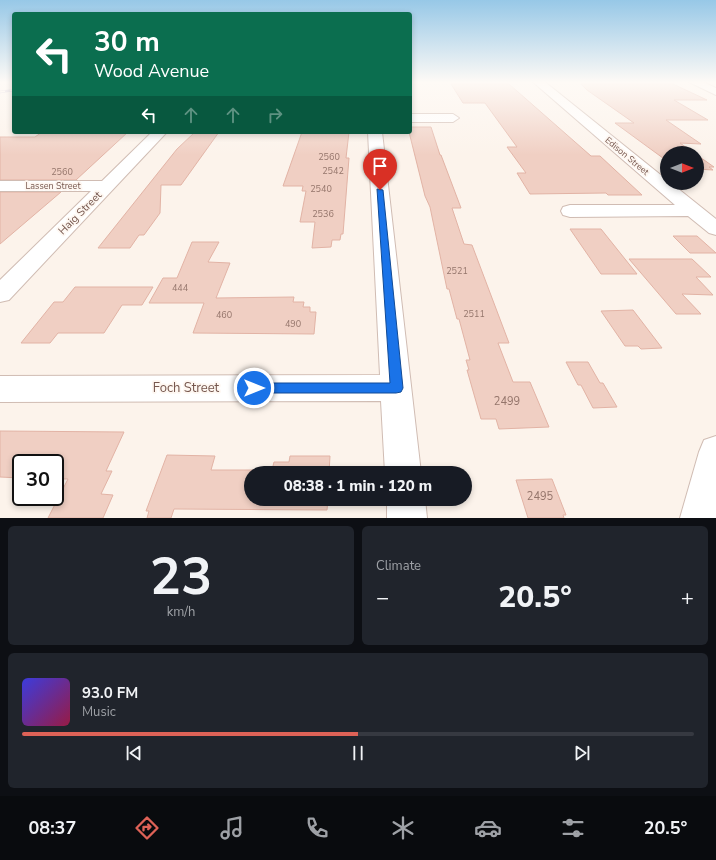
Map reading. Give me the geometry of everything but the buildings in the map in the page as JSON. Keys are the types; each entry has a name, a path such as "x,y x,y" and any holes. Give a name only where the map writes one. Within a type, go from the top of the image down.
{"street":[{"name":"Edison Street","path":"567,106 716,229"},
{"path":"412,118 453,118"},
{"name":"Haig Street","path":"0,294 158,134"},
{"path":"375,134 402,466"},
{"name":"Lassen Street","path":"0,186 106,186"},
{"path":"570,211 693,210"},
{"name":"Foch Street","path":"0,389 396,388"},
{"path":"700,518 716,452"},
{"path":"406,506 407,518"}],"route":[{"path":"254,388 396,388 380,190"}]}
